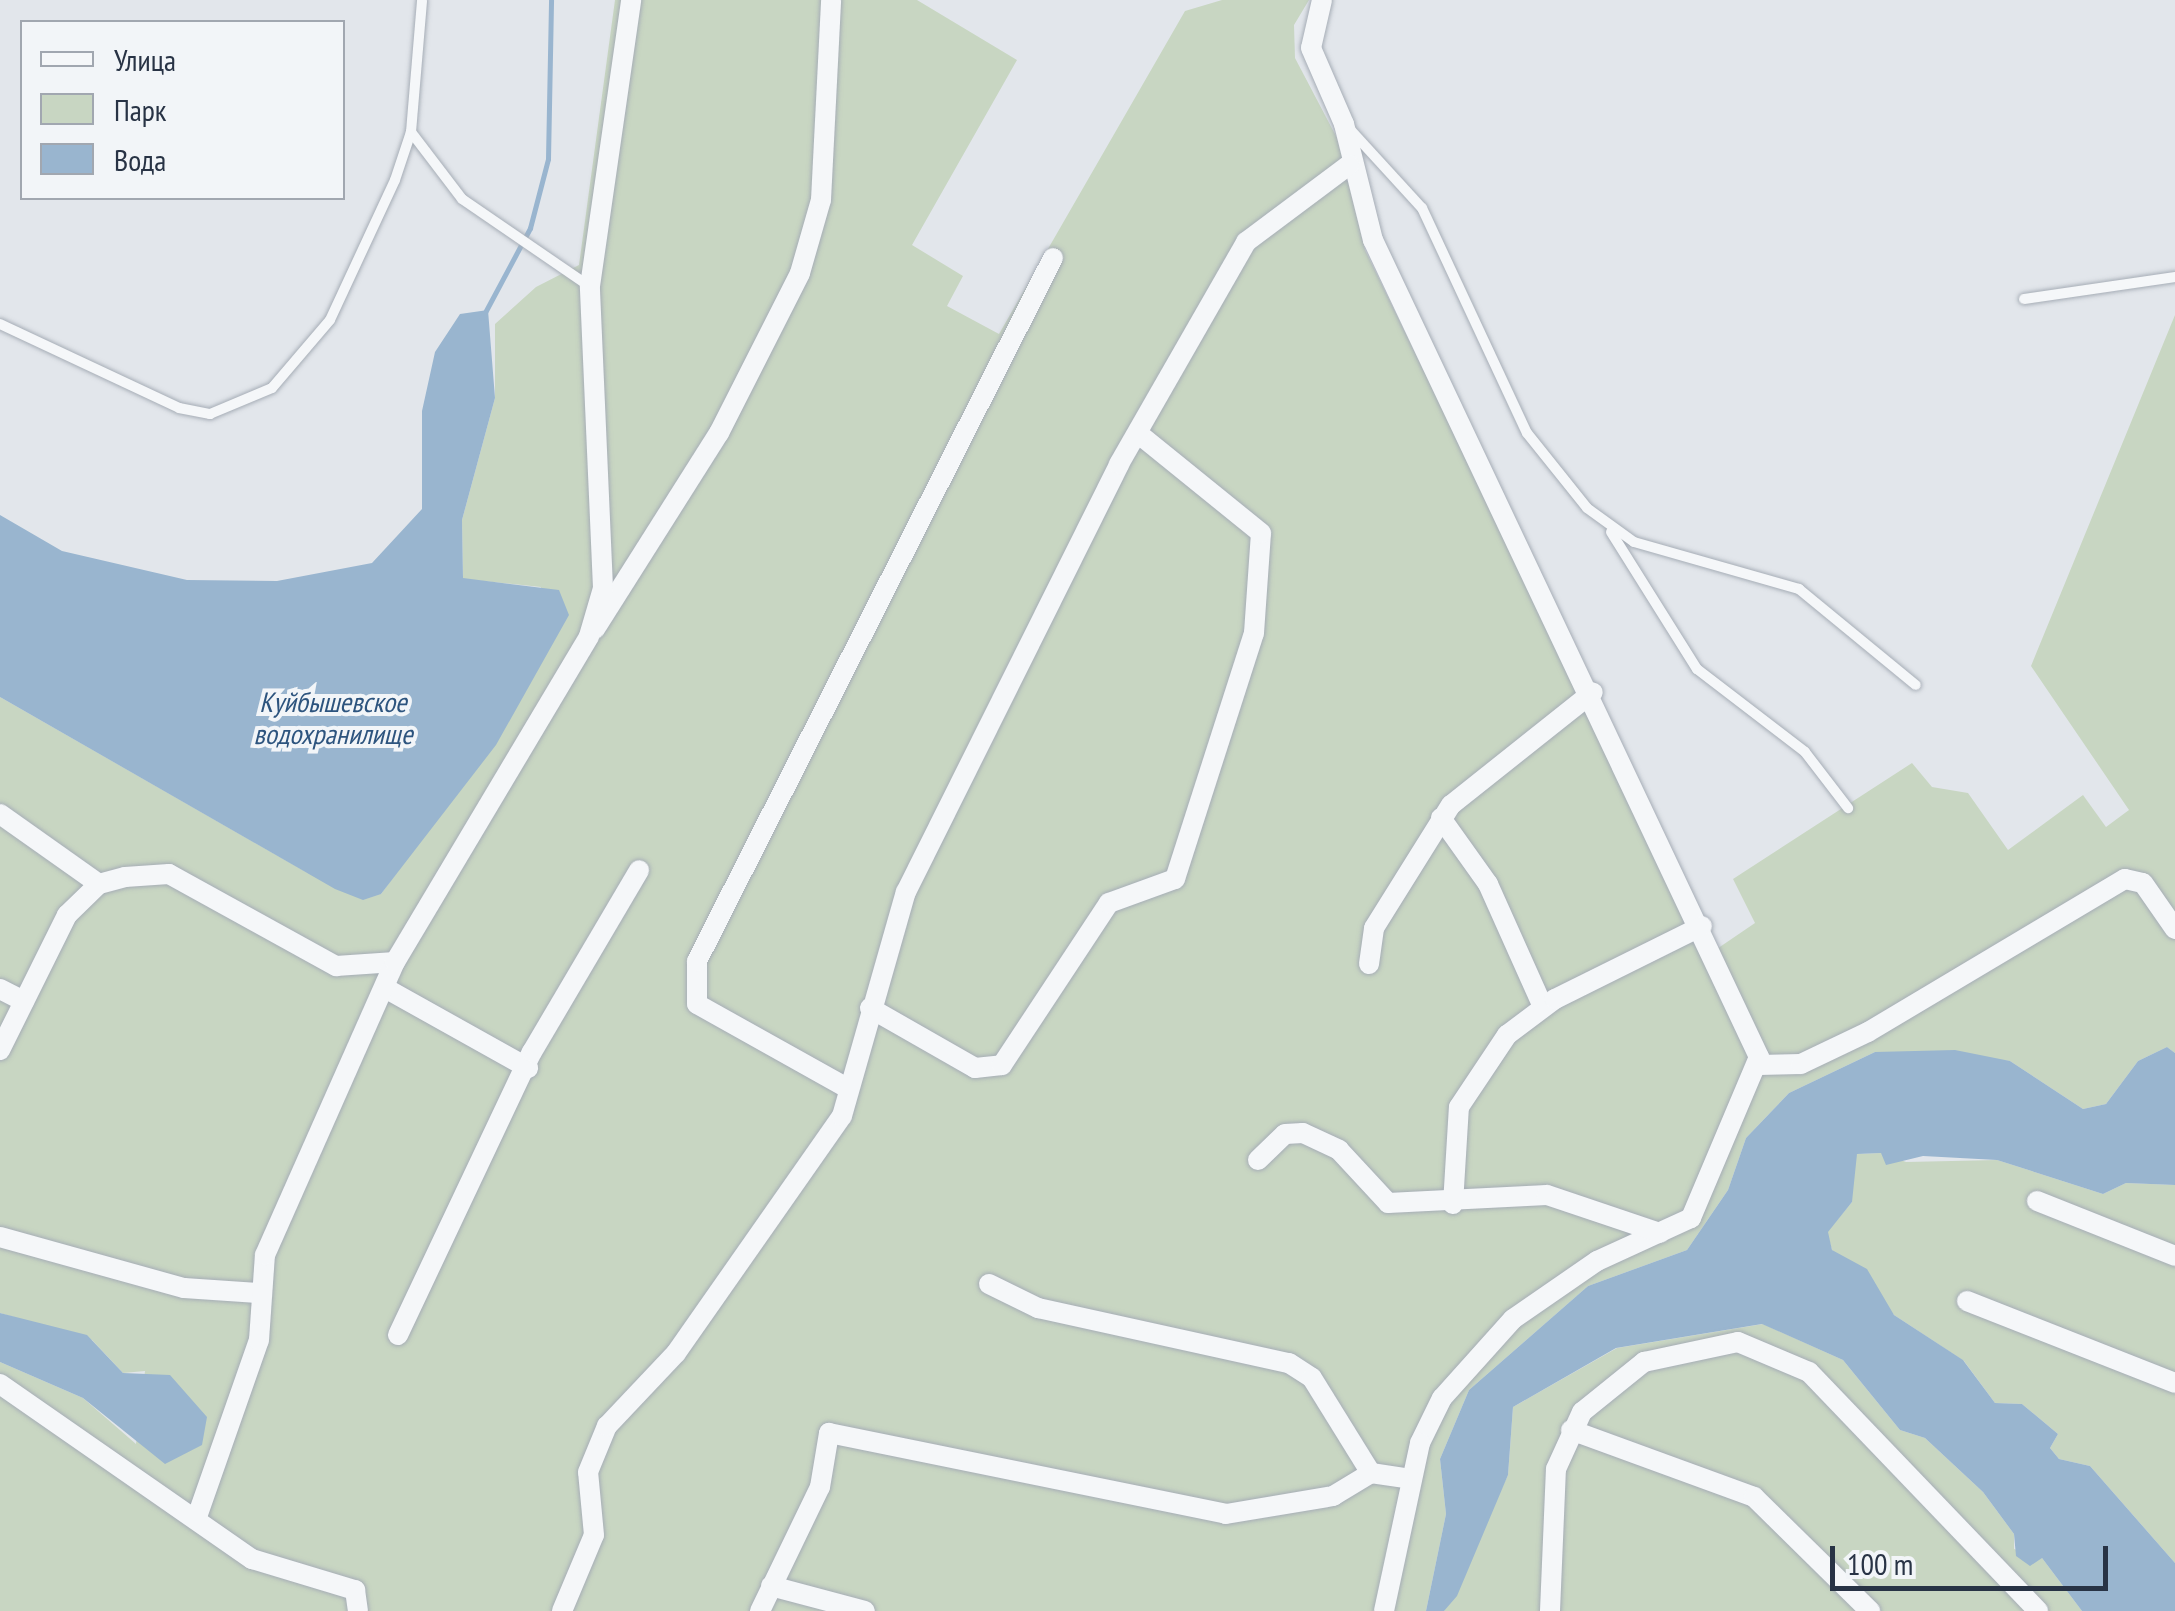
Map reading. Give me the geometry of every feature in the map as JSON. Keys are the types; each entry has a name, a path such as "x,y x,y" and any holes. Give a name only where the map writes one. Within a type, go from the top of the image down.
{"street":[{"path":"589,636 603,588 590,286 631,0"},
{"path":"198,1514 259,1340 258,1293 265,1255 395,962 589,636 651,551 800,273 821,200 831,0"},
{"path":"1322,0 1311,48 1344,124 1350,164 1373,240 1593,692 1702,926 1759,1065 1700,1204 1660,1233 1596,1261 1490,1339 1442,1398 1412,1479 1384,1611"},
{"path":"562,1611 594,1534 588,1472 607,1426 676,1353 842,1116 906,892 1140,435 1246,242 1350,164"},
{"path":"848,1090 707,1012 691,995 696,961 1054,258"},
{"path":"870,1008 975,1068 1002,1065 1109,903 1175,879 1254,633 1261,533 1140,435"},
{"path":"1369,964 1374,928 1441,818 1593,692"},
{"path":"0,814 99,884"},
{"path":"1441,818 1488,884 1544,1007"},
{"path":"398,1335 528,1068 640,870"},
{"path":"0,1050 66,915 99,884 169,874 336,966 395,962"},
{"path":"1759,1065 1787,1068 1854,1039 2124,879 2143,883 2175,929"},
{"path":"1453,1204 1459,1107 1496,1050 1544,1007 1702,926"},
{"path":"385,988 528,1068"},
{"path":"0,989 24,1001"},
{"path":"1258,1160 1285,1134 1303,1133 1339,1150 1377,1200 1453,1204 1547,1195 1660,1233"},
{"path":"2036,1201 2175,1256"},
{"path":"0,1237 184,1288 258,1293"},
{"path":"989,1284 1038,1308 1301,1369 1371,1473"},
{"path":"1968,1301 2175,1384"},
{"path":"1550,1611 1556,1469 1570,1430 1604,1387 1644,1362 1754,1344 1808,1372 2038,1611"},
{"path":"0,1384 198,1514 252,1558 355,1590 358,1611"},
{"path":"1570,1430 1754,1497 1870,1611"},
{"path":"760,1611 820,1487 829,1432 1226,1514 1333,1496 1371,1473 1412,1479"},
{"path":"771,1586 865,1611"}],"lane":[{"path":"0,324 179,408 240,407 288,372 330,320 411,132 422,0"},
{"path":"1344,124 1422,208 1527,432 1611,531 1697,669 1805,752 1848,808"},
{"path":"411,132 462,199 590,286"},
{"path":"2024,300 2175,277"},
{"path":"1611,531 1800,589 1916,685"}],"green space":[{"path":"615,0 917,0 1017,60 912,245 963,276 947,306 999,334 1185,11 1222,0 1309,0 1294,25 1295,58 1337,138 1365,250 1708,955 1755,923 1733,879 1912,763 1932,787 1968,793 2008,850 2083,795 2106,827 2129,810 2031,666 2175,315 2175,1053 2167,1047 2138,1061 2106,1104 2083,1109 2010,1061 1875,1052 1789,1093 1746,1138 1728,1190 1687,1250 1588,1286 1469,1390 1440,1459 1446,1514 1426,1611 0,1611 0,1362 83,1398 136,1444 145,1371 123,1373 92,1340 0,1313 0,697 306,872 381,894 512,714 541,587 463,579 462,520 495,398 495,324 536,287 579,265"},
{"path":"1881,1153 1906,1162 1997,1160 2103,1194 2126,1183 2175,1185 2175,1563 2090,1466 2059,1459 2050,1448 2058,1434 2022,1404 1995,1403 1964,1361 1894,1315 1832,1250 1827,1232 1852,1202 1849,1168 1857,1154"},
{"path":"1763,1324 1843,1360 1900,1430 1925,1438 1983,1492 2014,1534 2014,1549 2042,1558 2082,1611 1444,1611 1508,1475 1513,1407 1617,1348"}],"water":[{"name":"Куйбышевское водохранилище","path":"488,310 495,398 462,520 463,578 559,590 569,615 496,745 381,894 363,900 335,889 0,697 0,515 62,551 187,580 277,581 372,563 422,509 422,411 435,352 460,314"},
{"path":"2167,1047 2175,1053 2175,1185 2126,1183 2103,1194 1997,1160 1923,1156 1886,1165 1881,1153 1857,1154 1852,1202 1828,1232 1832,1250 1867,1269 1894,1315 1963,1360 1995,1403 2022,1404 2058,1434 2050,1448 2059,1459 2090,1466 2175,1563 2175,1611 2082,1611 2042,1558 2030,1566 2016,1556 2014,1534 1983,1492 1925,1438 1900,1430 1843,1360 1762,1324 1616,1348 1513,1407 1508,1475 1457,1596 1444,1611 1426,1611 1446,1514 1440,1459 1469,1390 1588,1286 1687,1250 1728,1190 1746,1138 1789,1093 1875,1052 1955,1050 2010,1061 2083,1109 2106,1104 2138,1061"},
{"path":"0,1313 87,1335 123,1373 170,1375 207,1417 202,1445 165,1464 83,1398 0,1362"}],"waterway":[{"path":"482,318 530,228 548,159 551,0"}]}
